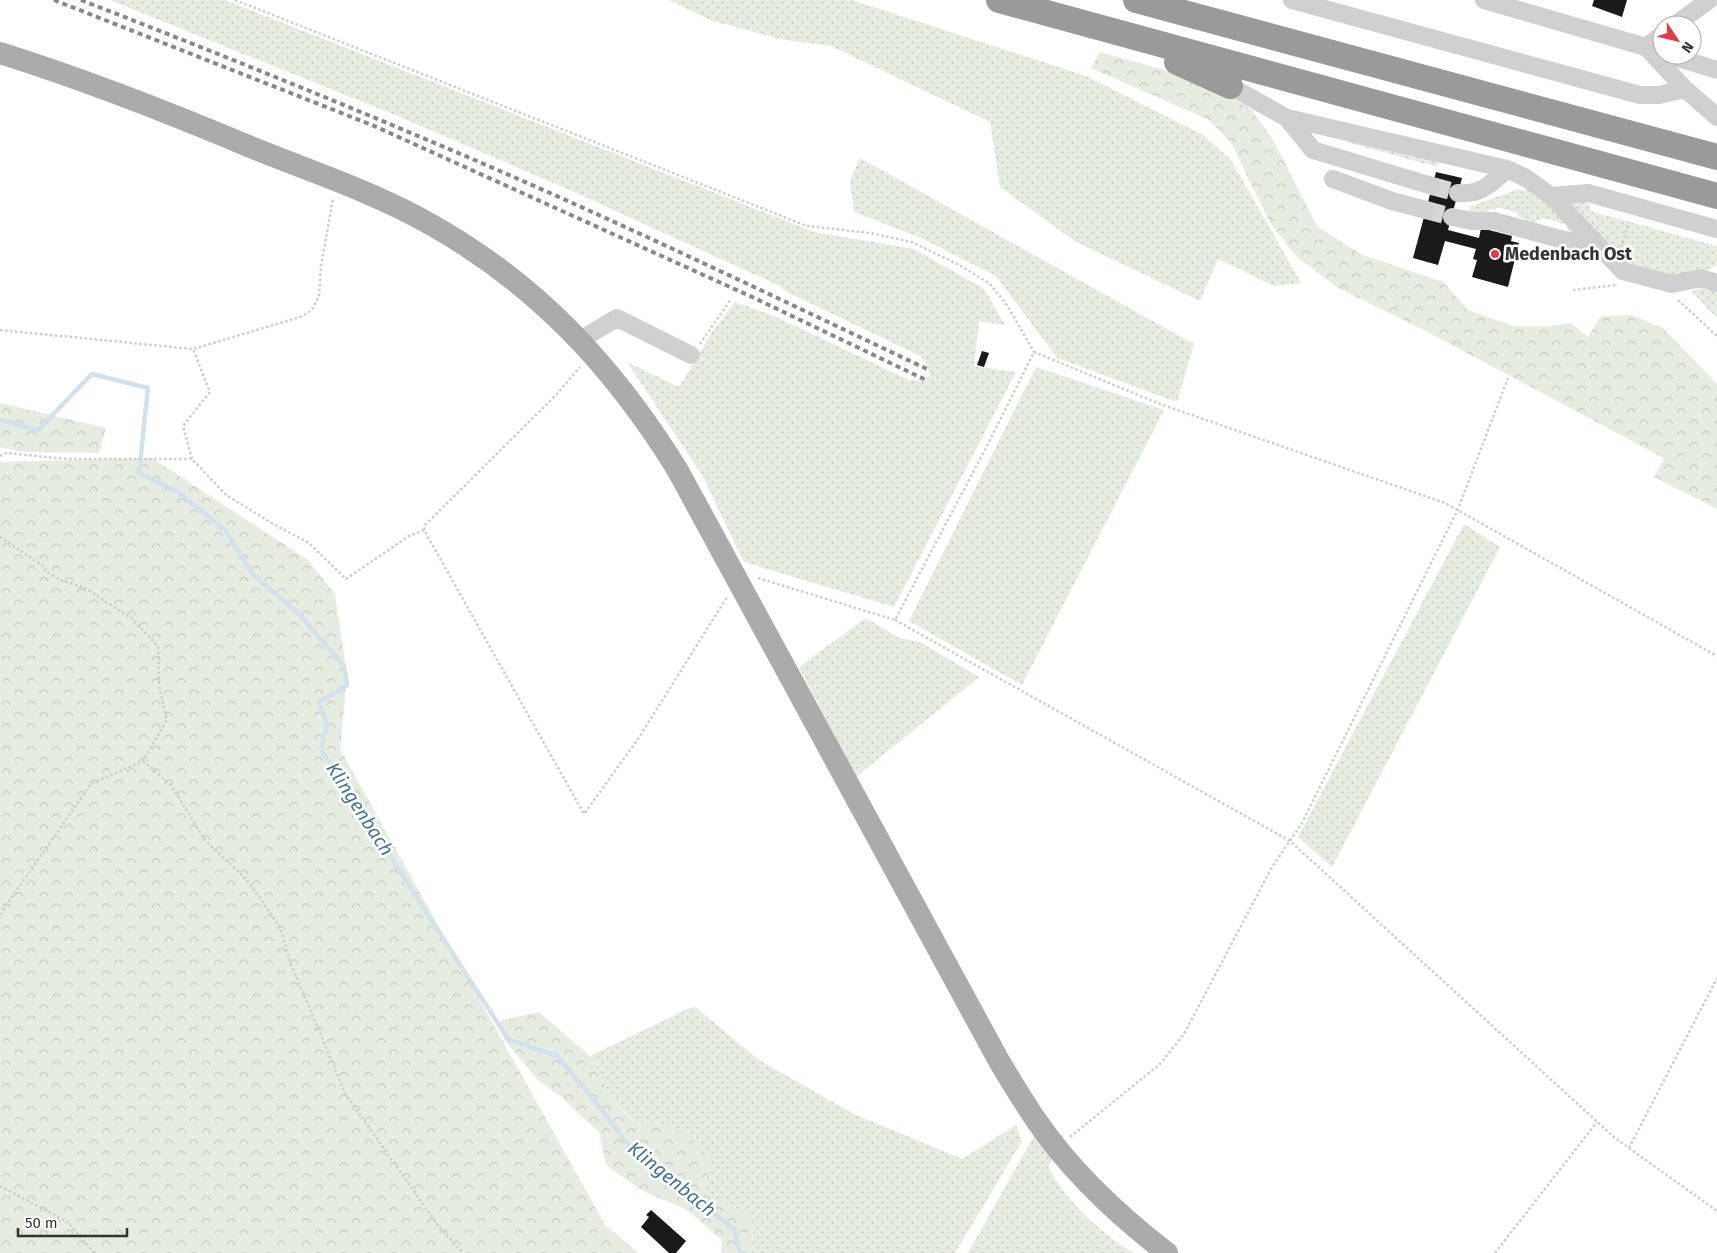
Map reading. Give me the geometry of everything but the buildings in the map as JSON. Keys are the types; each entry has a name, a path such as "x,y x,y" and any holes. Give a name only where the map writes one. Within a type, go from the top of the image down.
{"highway":[{"path":"999,0 1717,196"},
{"path":"1136,0 1717,157"},
{"path":"1101,28 1230,86"}],"main road":[{"path":"0,53 136,100 380,199 430,224 482,256 523,288 588,347 648,422 736,575 999,1061 1035,1119 1057,1148 1120,1213 1167,1253"}],"lane":[{"path":"1292,0 1640,95 1659,95 1685,89"},
{"path":"1484,0 1652,49"},
{"path":"1689,15 1709,0"},
{"path":"1666,65 1685,89 1717,117"},
{"path":"1701,65 1717,70"},
{"path":"1230,86 1287,118 1507,169 1526,178 1551,196 1623,271 1672,284 1701,278 1717,282"},
{"path":"1287,118 1313,150 1432,186"},
{"path":"1458,193 1472,194 1486,188 1507,169"},
{"path":"1333,178 1392,201 1426,210"},
{"path":"1551,196 1588,193 1717,229"},
{"path":"1452,217 1472,222 1494,221 1604,250"},
{"path":"588,347 617,318 691,355"}],"path":[{"path":"235,0 807,226 870,233 912,242 989,283 1007,305 1034,352 1160,404 1458,509 1717,656"},
{"path":"0,330 193,349 300,317 312,310 319,296 321,266 336,181"},
{"path":"1616,264 1629,222"},
{"path":"1573,290 1620,285"},
{"path":"1675,297 1717,336"},
{"path":"691,355 731,299"},
{"path":"193,349 210,392 183,426 192,459 226,495 309,543 346,579 409,536 424,530 426,525 588,347"},
{"path":"895,620 987,446 1034,352"},
{"path":"1057,1148 1160,1064 1184,1034 1272,867 1302,823 1458,509 1508,378"},
{"path":"0,456 6,453 68,459 192,459"},
{"path":"424,530 584,814 638,739 736,575 895,620 1290,841 1597,1122 1629,1148 1717,1211"},
{"path":"0,537 42,565 47,572 60,580 85,588 131,618 158,646 159,686 167,720 143,761 91,784 5,907 0,918"},
{"path":"143,761 171,785 205,840 246,879 279,925 290,962 346,1096 440,1228 463,1253"},
{"path":"1629,1148 1717,978"},
{"path":"1495,1253 1597,1122"},
{"path":"0,1186 66,1221 95,1253"}],"green space":[{"path":"110,0 225,0 814,232 914,249 984,289 1005,325 979,321 974,366 1016,372 894,607 744,562 702,475 627,362 679,387 712,332 735,302 774,316 909,380 923,381 930,376 927,365 920,356 785,291 780,286 572,191 400,117"},
{"path":"669,0 852,0 1086,76 1203,135 1231,160 1301,283 1274,286 1218,259 1200,301 1076,242 1000,187 990,122 831,46 779,39 710,20"},
{"path":"1100,52 1203,81 1251,109 1273,140 1317,226 1360,254 1443,282 1468,310 1513,326 1550,326 1571,323 1588,337 1601,316 1631,315 1663,328 1717,384 1717,509 1654,477 1664,458 1424,330 1338,288 1297,257 1270,223 1232,144 1209,120 1091,68"},
{"path":"1349,141 1439,161 1437,167 1350,143"},
{"path":"860,158 1194,344 1177,402 1057,358 996,276 921,238 854,212 850,180"},
{"path":"1516,190 1532,190 1583,238 1566,237 1568,228 1565,224 1543,218 1528,226 1523,218 1518,217 1518,213 1497,207 1496,211 1492,209 1484,213 1469,211 1471,206"},
{"path":"1568,202 1586,202 1591,206 1590,211 1717,246 1717,265 1703,272 1682,278 1625,264"},
{"path":"1702,288 1717,291 1717,318 1691,291"},
{"path":"1036,367 1164,410 1022,685 909,621"},
{"path":"0,403 106,428 99,453 22,452 0,447"},
{"path":"152,458 308,560 335,594 347,676 340,749 605,1225 639,1253 0,1253 0,462"},
{"path":"1464,524 1500,547 1332,867 1298,837"},
{"path":"866,618 899,638 920,642 979,677 856,777 799,667"},
{"path":"694,1006 759,1060 854,1114 962,1159 1016,1125 1022,1141 955,1253 752,1253 753,1221 743,1212 702,1191 653,1123 635,1123 613,1100 590,1056"},
{"path":"539,1012 590,1056 613,1100 634,1123 653,1123 684,1132 712,1159 703,1191 743,1212 753,1221 752,1253 721,1253 722,1240 687,1210 641,1190 606,1165 599,1132 560,1096 538,1080 505,1041 500,1022 502,1020"},
{"path":"1034,1136 1054,1159 1048,1166 1055,1179 1074,1204 1108,1236 1133,1253 968,1253"}],"waterway":[{"name":"Klingenbach","path":"0,420 38,430 92,374 148,388 139,473 178,492 225,530 253,575 298,613 344,666 347,685 319,702 327,725 321,749 508,1039 557,1056 595,1101 633,1151 734,1229 740,1253"}],"tunnel":[{"path":"1432,186 1458,193"},
{"path":"1426,210 1452,217"}],"railway":[{"path":"54,0 372,125 750,296 926,380"},
{"path":"81,0 299,87 516,178 672,248 929,370"}],"place":[{"name":"Medenbach Ost","path":"1495,254"}]}
